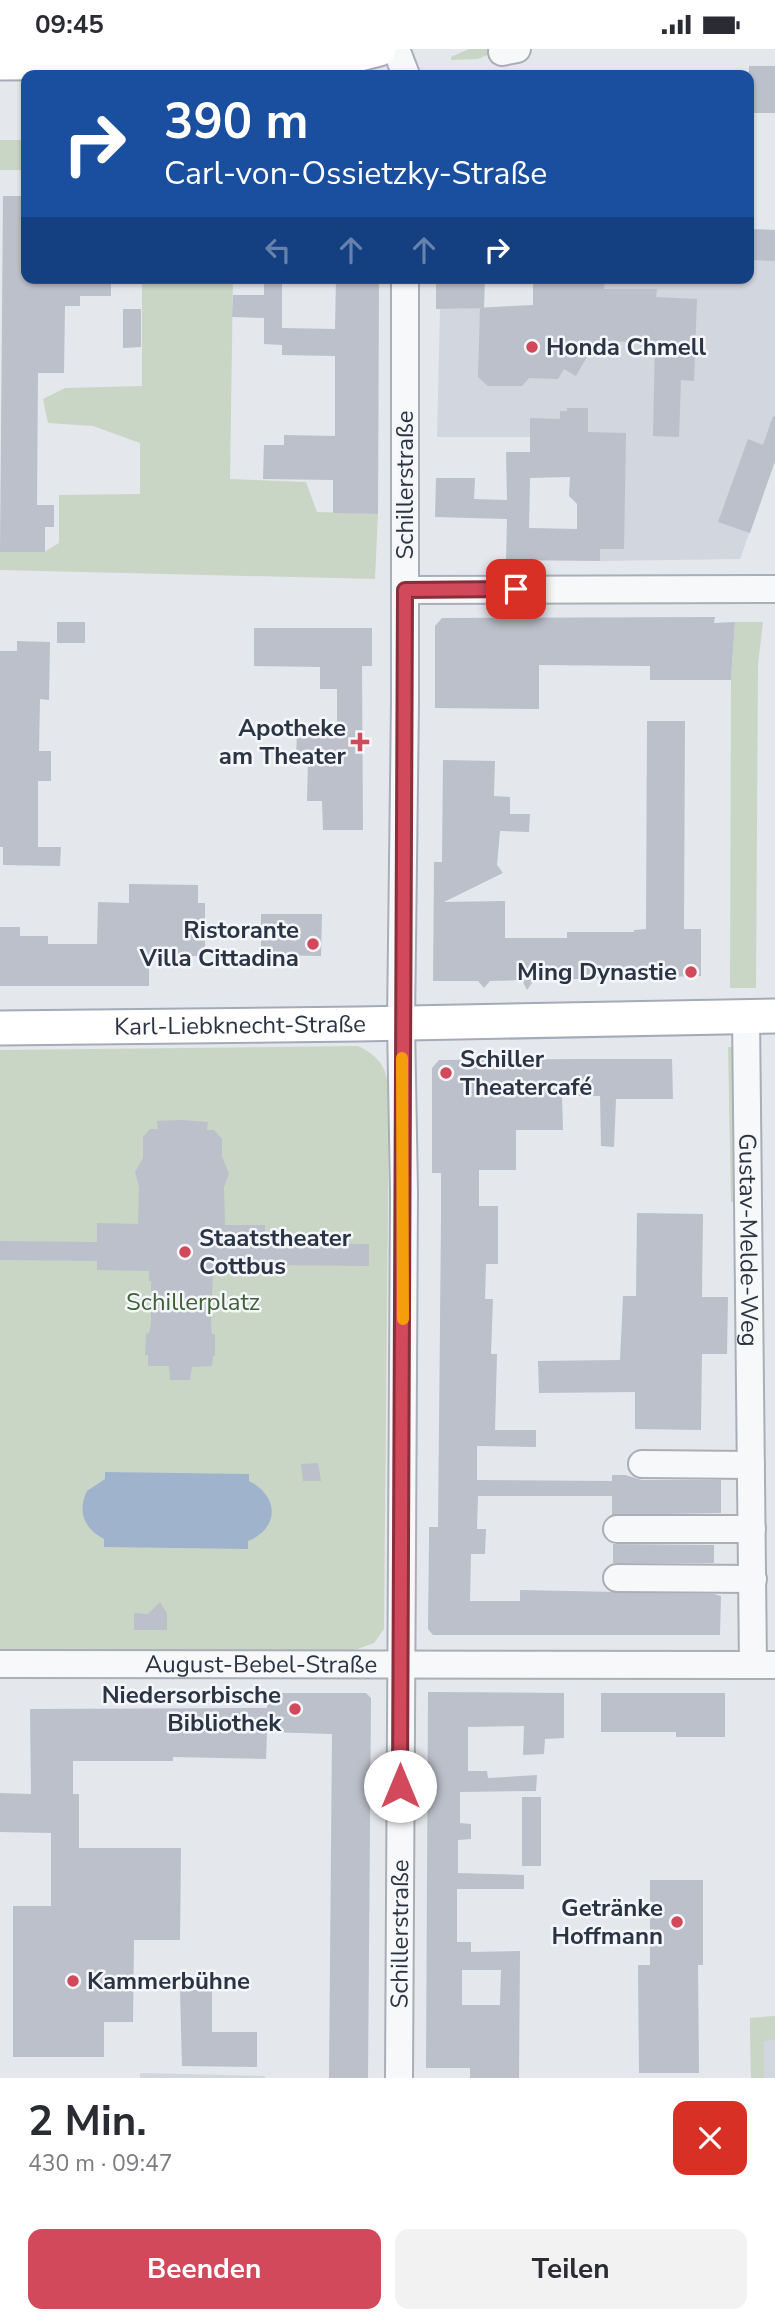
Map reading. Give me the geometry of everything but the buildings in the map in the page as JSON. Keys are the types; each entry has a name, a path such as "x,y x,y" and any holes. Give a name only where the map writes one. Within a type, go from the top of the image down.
{"main road":[{"path":"0,63 300,61 348,57 379,49"},
{"name":"Karl-Liebknecht-Straße","path":"0,1028 761,1016"}],"street":[{"path":"396,49 404,70"},
{"name":"Schillerstraße","path":"399,2078 405,284"},
{"path":"405,590 775,589"},
{"name":"Gustav-Melde-Weg","path":"761,1016 751,1465 752,1579 764,1665"},
{"path":"642,1464 751,1465"},
{"path":"617,1529 752,1529"},
{"path":"617,1578 752,1579"},
{"name":"August-Bebel-Straße","path":"0,1664 764,1665"}],"shaded area":[{"path":"754,229 775,230 775,461 740,559 600,561 601,437 437,437 440,309 533,305 533,284 754,284"},
{"path":"775,2016 775,2078 751,2078 750,2018"},
{"path":"140,2073 265,2076 265,2078 140,2078"}],"green space":[{"path":"469,49 501,49 478,59 451,60 451,57"},
{"path":"0,140 21,140 21,170 0,170"},
{"path":"142,284 233,284 230,479 306,482 317,512 378,514 375,579 0,570 0,552 44,552 59,543 59,495 140,494 140,443 93,426 48,423 43,399 65,388 142,386"},
{"path":"735,622 763,622 758,664 756,988 730,988 731,680"},
{"name":"Schillerplatz","path":"358,1046 374,1056 383,1067 389,1099 384,1629 374,1643 355,1650 0,1650 0,1050"},
{"path":"728,1047 732,1047 741,1088 742,1201 731,1202"},
{"path":"775,2016 775,2040 764,2041 764,2078 751,2078 750,2018"}],"water":[{"path":"105,1472 249,1474 249,1481 259,1487 270,1503 270,1520 266,1528 248,1541 248,1549 104,1547 104,1539 87,1525 83,1506 87,1491 105,1479"}],"slow traffic":[{"path":"402,1058 403,1319"}],"place":[{"name":"Honda Chmell","path":"532,347"},
{"name":"Apotheke am Theater","path":"360,742"},
{"name":"Ristorante Villa Cittadina","path":"313,944"},
{"name":"Ming Dynastie","path":"691,972"},
{"name":"Schiller Theatercafé","path":"446,1073"},
{"name":"Staatstheater Cottbus","path":"185,1252"},
{"name":"Niedersorbische Bibliothek","path":"295,1709"},
{"name":"Getränke Hoffmann","path":"677,1922"},
{"name":"Kammerbühne","path":"73,1981"}],"route":[{"path":"400,1786 404,1192 401,1023 405,590 516,589"}]}
